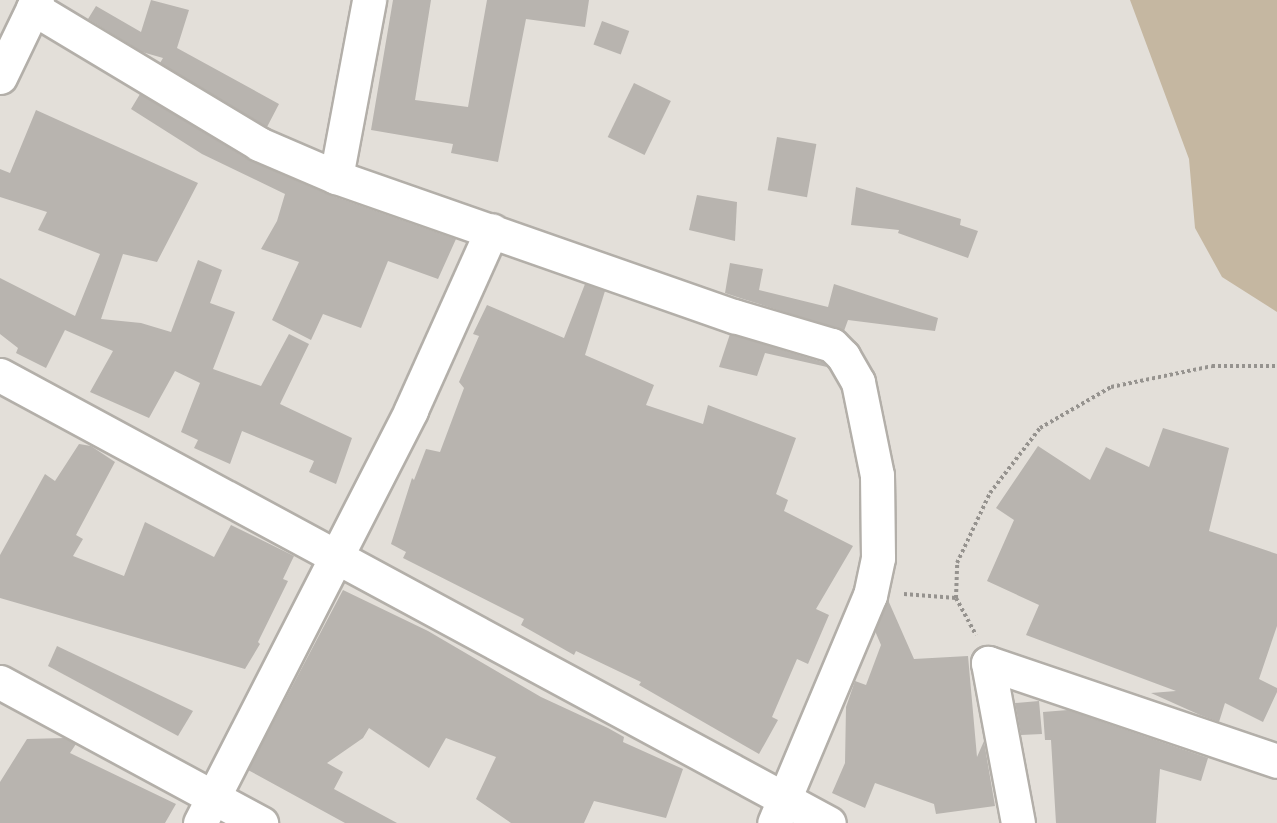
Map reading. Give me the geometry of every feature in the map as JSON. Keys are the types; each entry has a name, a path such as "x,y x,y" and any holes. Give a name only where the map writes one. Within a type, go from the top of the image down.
{"street":[{"path":"336,177 369,0"},
{"path":"0,76 35,4 259,144 336,177 734,316 832,345 843,356 858,382 877,475 878,558 870,595 780,811"},
{"path":"206,811 411,410 492,230"},
{"path":"0,375 337,556 780,811 829,823"},
{"path":"1018,823 988,663 1277,761"},
{"path":"0,682 206,811 261,823"}],"path":[{"path":"988,663 956,598 957,563 990,494 1040,428 1111,387 1212,366 1277,366"},
{"path":"870,595 956,598"}],"shaded area":[{"path":"1130,0 1277,0 1277,312 1222,277 1195,228 1189,159"}],"building":[{"path":"151,0 189,10 177,48 279,104 267,127 160,63 163,58 142,52 88,19 96,6 141,32"},
{"path":"393,0 431,0 415,100 468,107 487,0 589,0 585,27 526,19 498,162 451,153 453,144 371,130"},
{"path":"602,21 629,31 621,54 593,44"},
{"path":"634,83 671,101 645,155 608,137"},
{"path":"140,94 251,161 330,195 456,239 438,279 388,261 361,328 323,314 311,340 272,320 299,262 261,249 277,221 285,194 202,154 131,109"},
{"path":"36,110 198,183 157,262 123,254 101,319 141,323 171,332 198,260 222,270 210,303 235,312 213,369 261,386 289,334 309,344 280,404 352,438 336,484 309,472 314,461 242,431 230,464 194,448 198,440 181,432 200,383 175,371 149,418 90,392 113,351 65,330 46,368 16,353 18,348 0,334 0,278 75,316 100,254 38,230 47,212 0,197 0,169 10,173"},
{"path":"777,137 816,144 807,197 768,190"},
{"path":"856,187 961,219 960,225 978,231 968,258 898,233 899,230 851,225"},
{"path":"697,195 737,202 735,241 689,230"},
{"path":"730,263 763,269 759,290 828,307 834,284 938,318 935,331 848,320 844,331 740,298 725,293"},
{"path":"585,284 605,291 585,355 654,385 646,405 703,424 708,405 796,438 776,494 788,500 784,511 853,546 816,609 829,615 808,664 797,659 772,717 778,720 759,754 639,685 641,682 576,651 574,655 521,625 524,619 403,558 406,552 391,544 412,478 414,480 426,449 440,452 464,388 459,382 479,336 473,334 487,305 564,338"},
{"path":"730,334 822,362 827,367 765,353 757,376 719,367"},
{"path":"1163,428 1229,448 1209,531 1277,554 1277,626 1259,679 1277,688 1277,692 1263,722 1225,703 1219,722 1151,693 1176,691 1026,635 1039,605 987,581 1014,520 996,508 1038,446 1090,480 1106,447 1149,467"},
{"path":"79,444 91,446 115,462 76,535 83,539 73,556 124,576 145,522 214,557 231,525 294,556 283,579 288,581 258,642 260,644 245,669 0,598 0,555 45,474 55,481"},
{"path":"343,590 428,631 541,697 608,728 624,737 623,742 683,769 666,818 594,801 584,823 511,823 476,799 496,757 446,738 429,768 369,728 363,738 327,763 343,772 334,789 397,823 345,823 248,770"},
{"path":"888,600 914,659 968,656 977,757 984,741 995,806 936,814 934,804 875,783 865,808 832,793 845,763 846,707 855,681 866,685 881,645 875,631"},
{"path":"57,646 193,711 178,736 48,666"},
{"path":"1039,701 1042,734 1021,735 1015,703"},
{"path":"1068,710 1208,758 1201,781 1160,769 1156,823 1056,823 1051,740 1045,740 1043,712"},
{"path":"65,738 76,744 70,753 176,804 165,823 0,823 0,782 27,739"}]}
